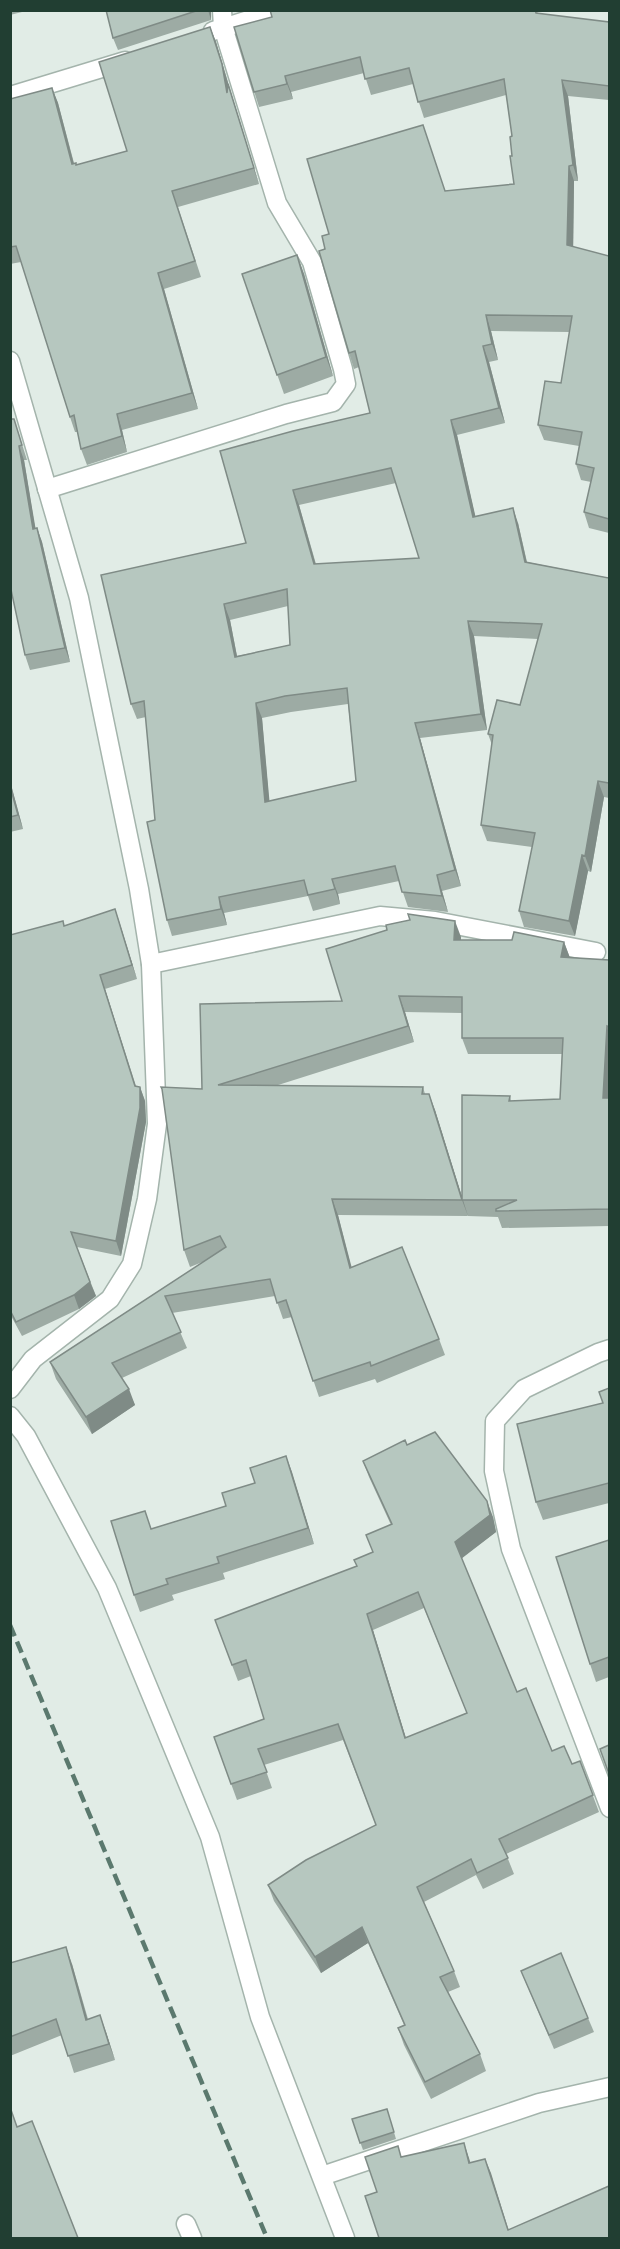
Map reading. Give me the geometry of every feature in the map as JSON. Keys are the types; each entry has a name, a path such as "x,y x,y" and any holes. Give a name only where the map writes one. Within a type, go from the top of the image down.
{"street":[{"path":"192,38 223,19 281,10"},
{"path":"47,489 286,414 333,402 346,384 312,262 277,203 223,19"},
{"path":"10,96 140,56"},
{"path":"10,361 79,598 113,769 140,889 151,964 157,1124 147,1199 132,1264 110,1299 33,1359 10,1389"},
{"path":"151,964 380,916 435,921 596,952"},
{"path":"609,1349 524,1389 495,1421 494,1471 511,1549 609,1808"},
{"path":"10,1416 26,1436 107,1588 210,1837 260,2017 345,2238"},
{"path":"321,2176 539,2103 609,2087"}],"building":[{"path":"106,10 199,10 113,38"},
{"path":"270,10 535,10 536,13 609,22 609,86 562,80 573,165 569,166 567,245 609,256 609,519 584,512 594,468 576,464 582,432 538,425 545,381 561,383 572,316 486,315 492,344 483,346 499,408 451,420 473,517 513,508 525,562 609,578 609,783 598,781 585,856 582,855 569,921 519,911 535,833 481,825 493,735 488,734 497,700 520,705 542,624 468,621 481,714 415,723 455,870 437,875 442,896 402,892 395,866 332,879 335,889 308,895 304,880 219,897 221,909 167,920 147,822 155,820 144,701 131,704 101,575 246,543 220,451 370,413 355,351 349,353 319,251 325,249 322,236 329,234 307,159 423,125 445,191 514,184 510,156 512,156 510,137 512,136 504,79 418,102 409,68 365,79 360,57 285,76 287,84 254,92 234,27 272,17","holes":["391,468 419,558 314,564 293,490","287,589 290,645 235,657 224,604","347,688 356,781 265,802 256,703 285,696"]},
{"path":"210,27 222,64 227,93 228,84 254,168 172,191 195,261 158,273 192,393 117,414 122,436 81,449 74,415 70,417 16,246 10,247 10,99 52,88 72,164 76,163 76,165 127,151 99,62"},
{"path":"297,255 326,357 277,375 242,274"},
{"path":"10,419 14,419 22,445 19,446 33,529 37,528 65,648 25,655 10,585"},
{"path":"10,786 18,815 10,817"},
{"path":"115,909 132,965 100,975 135,1086 140,1087 140,1108 116,1241 71,1232 90,1282 74,1295 16,1322 10,1310 10,935 63,921 64,926"},
{"path":"408,914 455,921 454,940 512,940 514,932 564,942 561,957 609,960 609,1027 607,1026 603,1098 609,1098 609,1209 496,1211 517,1200 462,1200 332,1199 350,1268 402,1247 439,1339 371,1366 370,1362 313,1381 286,1300 277,1303 270,1279 165,1296 181,1332 112,1363 129,1389 86,1417 50,1362 226,1247 220,1236 184,1250 161,1087 202,1089 200,1004 342,1001 326,949 387,930 386,925 410,920","holes":["399,996 462,997 462,1038 563,1038 560,1099 509,1101 510,1096 462,1095 462,1200 429,1094 422,1094 423,1087 218,1085 408,1026"]},
{"path":"609,1388 609,1483 536,1502 517,1424 603,1403 599,1392"},
{"path":"435,1432 487,1501 490,1515 455,1542 517,1692 526,1688 552,1751 564,1746 572,1764 580,1761 593,1795 499,1839 508,1858 477,1873 471,1859 417,1887 454,1971 440,1977 480,2054 425,2082 398,2028 405,2025 362,1927 315,1957 268,1885 306,1860 376,1825 338,1724 258,1749 267,1772 231,1784 214,1737 264,1719 246,1660 232,1665 215,1620 357,1566 354,1560 373,1552 366,1535 392,1524 363,1461 405,1440 407,1445","holes":["418,1592 467,1713 405,1738 367,1614"]},
{"path":"286,1456 308,1528 217,1557 219,1563 166,1579 168,1584 134,1595 111,1521 145,1511 151,1529 226,1506 222,1493 255,1483 250,1468"},
{"path":"609,1540 609,1657 590,1664 556,1557"},
{"path":"609,1745 609,1774 600,1749"},
{"path":"66,1947 86,2020 100,2015 109,2044 68,2056 56,2019 10,2037 10,1963"},
{"path":"561,1953 588,2018 549,2035 521,1971"},
{"path":"10,2107 17,2127 32,2121 78,2238 10,2238"},
{"path":"387,2109 394,2132 360,2143 352,2119"},
{"path":"464,2143 469,2163 485,2159 508,2230 609,2186 609,2238 379,2238 365,2196 377,2192 365,2157 398,2146 401,2157"}],"railway":[{"path":"10,1625 267,2238"}]}
